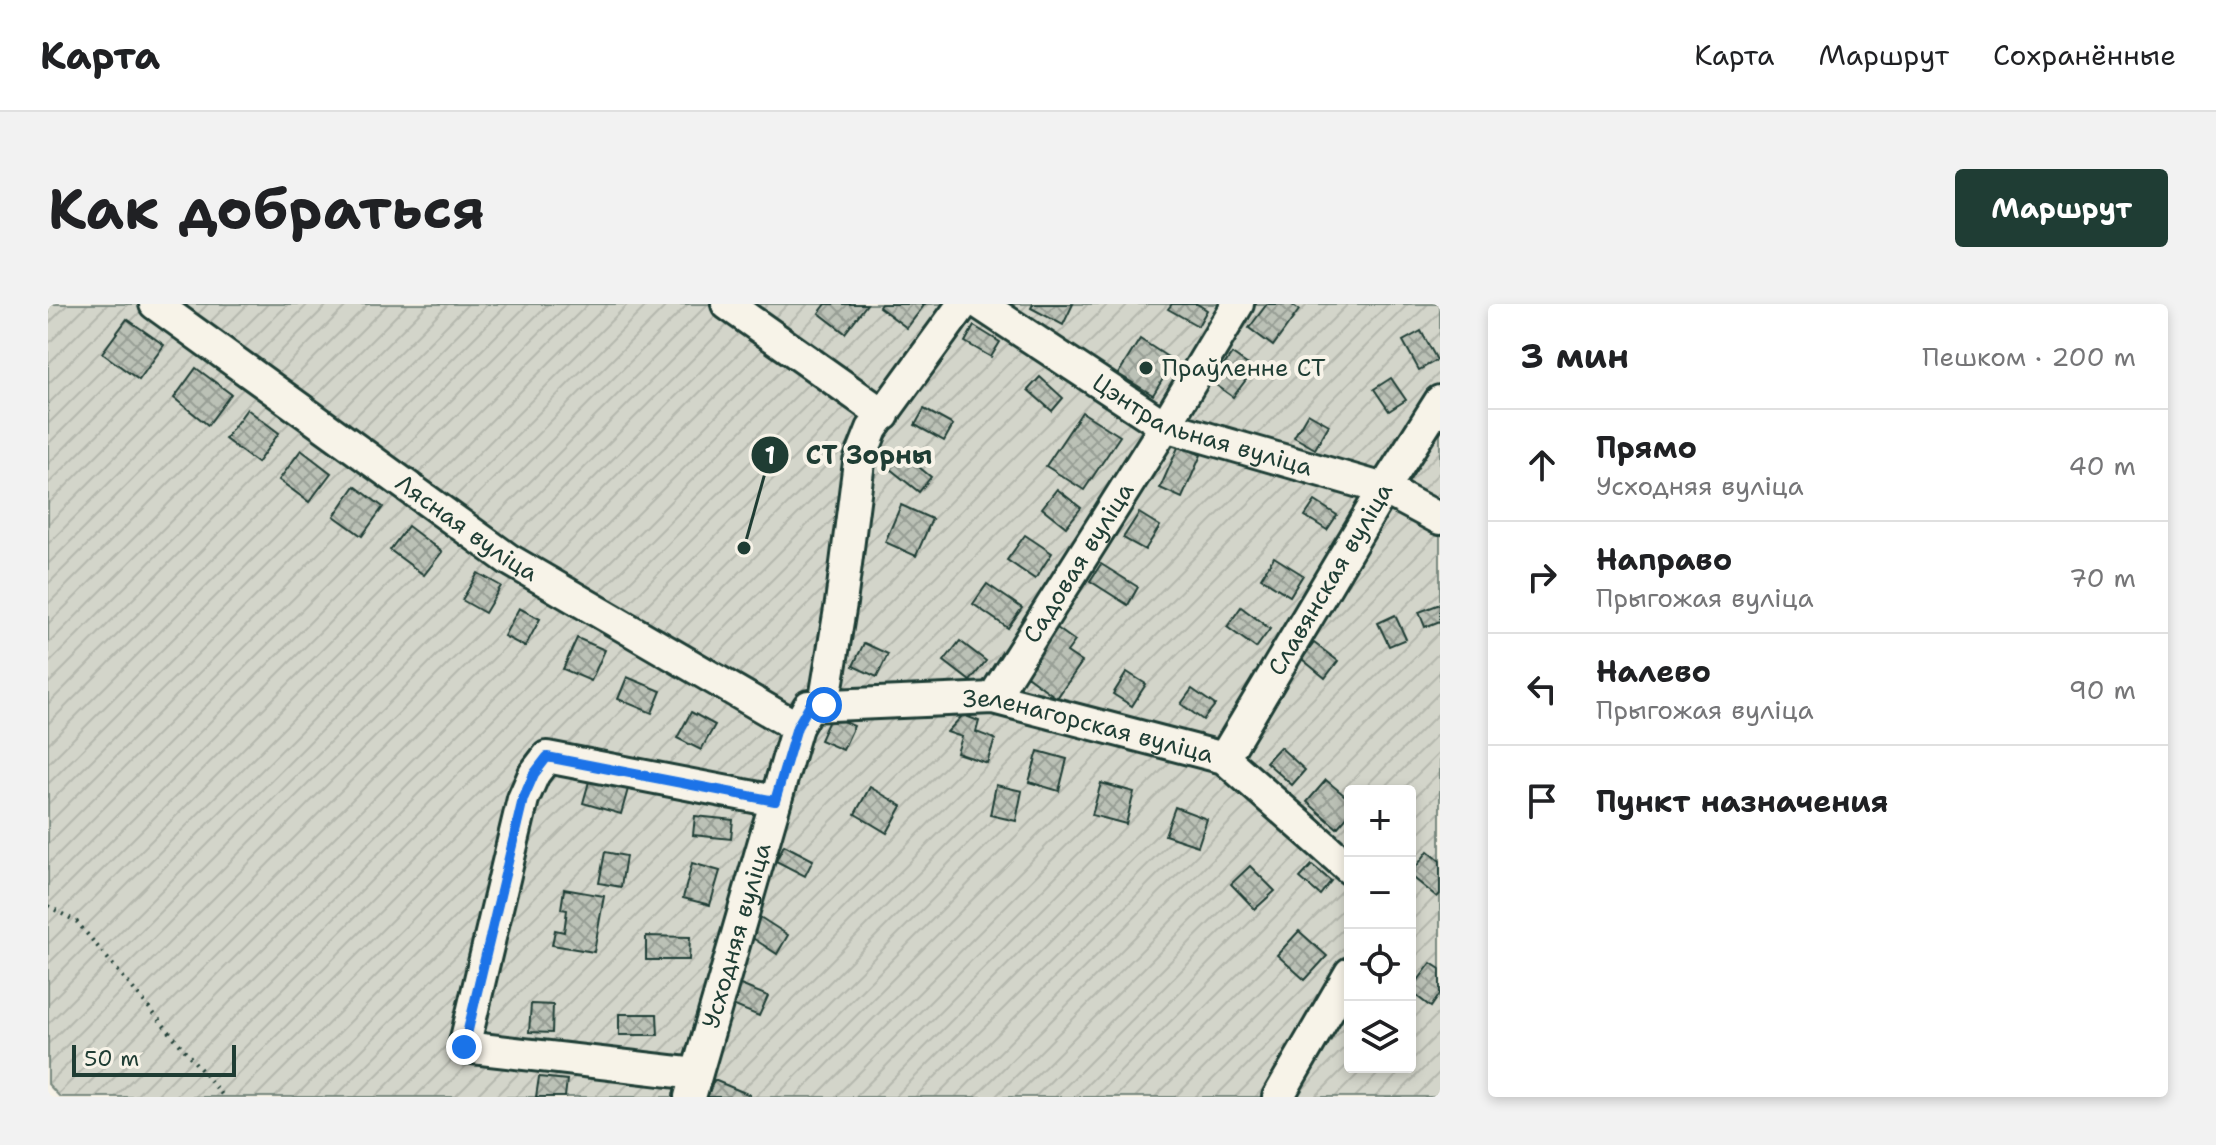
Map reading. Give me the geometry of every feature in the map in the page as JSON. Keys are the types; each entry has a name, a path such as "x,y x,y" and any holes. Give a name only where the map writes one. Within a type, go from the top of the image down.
{"street":[{"name":"Лясная вуліца","path":"155,304 508,559 797,727"},
{"path":"727,304 884,415"},
{"path":"797,727 809,706 824,705 859,462 872,429 963,304"},
{"name":"Цэнтральная вуліца","path":"980,304 1165,426 1384,489 1440,519"},
{"name":"Садовая вуліца","path":"993,698 1165,426 1238,304"},
{"name":"Славянская вуліца","path":"1224,758 1440,401"},
{"name":"Зеленагорская вуліца","path":"824,705 993,698 1224,758 1344,864"},
{"name":"Усходняя вуліца","path":"693,1086 797,727"},
{"path":"693,1086 464,1047 523,799 534,774 547,757 775,801"},
{"path":"1278,1097 1344,983"}],"path":[{"path":"48,906 77,922 224,1097"}],"shaded area":[{"path":"48,304 1440,304 1440,1097 60,1097 48,1084"}],"building":[{"path":"826,304 867,304 845,333 819,313"},
{"path":"881,304 925,304 907,328 879,307"},
{"path":"1033,304 1073,304 1063,325 1031,308"},
{"path":"1172,304 1197,304 1207,310 1198,326 1168,309"},
{"path":"1267,304 1291,304 1299,310 1273,346 1249,328"},
{"path":"127,319 164,345 139,380 102,353"},
{"path":"974,326 1000,342 991,357 965,342"},
{"path":"1421,331 1437,360 1419,370 1403,341"},
{"name":"Праўленне СТ","path":"1140,339 1174,361 1153,395 1118,374"},
{"path":"1232,354 1254,369 1233,397 1212,382"},
{"path":"196,368 231,394 208,425 174,398"},
{"path":"1040,377 1063,398 1052,411 1028,390"},
{"path":"1391,378 1406,400 1389,411 1374,389"},
{"path":"247,409 279,433 257,463 225,439"},
{"path":"924,409 953,425 944,441 915,425"},
{"path":"1082,412 1120,436 1084,490 1046,466"},
{"path":"1308,413 1329,425 1315,449 1294,437"},
{"path":"1179,445 1201,455 1182,498 1160,488"},
{"path":"897,449 931,477 919,492 884,464"},
{"path":"301,450 331,473 309,502 279,480"},
{"path":"355,486 383,507 362,536 334,516"},
{"path":"1057,489 1081,508 1066,527 1042,508"},
{"path":"1315,501 1337,515 1327,530 1305,516"},
{"path":"901,505 932,519 916,556 885,542"},
{"path":"1139,513 1160,526 1145,550 1123,538"},
{"path":"408,526 442,552 424,575 390,550"},
{"path":"1025,535 1052,553 1035,579 1007,560"},
{"path":"1274,557 1303,575 1290,596 1261,578"},
{"path":"1101,564 1138,587 1128,605 1090,581"},
{"path":"478,573 501,586 485,613 462,600"},
{"path":"987,584 1022,608 1008,628 973,604"},
{"path":"1440,604 1440,621 1425,627 1419,612"},
{"path":"1241,607 1270,629 1256,648 1227,627"},
{"path":"519,608 540,619 525,647 504,636"},
{"path":"1395,615 1406,639 1389,646 1378,623"},
{"path":"1057,628 1075,641 1067,652 1082,662 1057,698 1024,674"},
{"path":"577,638 605,650 591,681 563,669"},
{"path":"960,641 986,661 970,681 944,661"},
{"path":"864,643 888,654 877,677 853,666"},
{"path":"1314,643 1338,661 1325,678 1302,659"},
{"path":"1127,672 1146,684 1132,706 1113,694"},
{"path":"627,677 661,691 652,713 618,699"},
{"path":"1192,689 1215,705 1203,720 1181,704"},
{"path":"691,712 715,725 701,750 677,738"},
{"path":"963,715 979,721 976,732 995,739 987,763 957,753 962,737 947,732"},
{"path":"831,716 854,726 843,750 820,740"},
{"path":"1280,747 1305,770 1292,785 1266,762"},
{"path":"1038,751 1067,759 1059,791 1029,782"},
{"path":"590,778 628,789 621,814 583,803"},
{"path":"1326,780 1344,795 1344,820 1337,828 1307,802"},
{"path":"1101,783 1134,792 1126,824 1092,815"},
{"path":"996,785 1022,791 1016,821 990,815"},
{"path":"870,787 902,806 887,833 855,814"},
{"path":"1175,807 1207,819 1198,846 1165,835"},
{"path":"695,816 733,820 731,839 693,835"},
{"path":"784,845 813,860 805,876 776,861"},
{"path":"1428,851 1440,861 1440,894 1437,897 1416,880 1416,867"},
{"path":"605,852 626,856 621,887 599,883"},
{"path":"692,863 720,871 710,905 683,898"},
{"path":"1312,865 1331,881 1320,895 1300,878"},
{"path":"1250,866 1275,891 1255,909 1231,884"},
{"path":"564,889 604,896 594,952 552,945 555,930 564,932 567,910 561,909"},
{"path":"760,917 788,935 777,954 748,935"},
{"path":"1299,931 1327,956 1305,980 1277,955"},
{"path":"646,936 690,937 689,960 646,960"},
{"path":"1431,963 1440,969 1440,994 1431,1007 1416,996 1416,983"},
{"path":"738,984 768,996 759,1016 730,1004"},
{"path":"531,1004 553,1005 552,1033 529,1032"},
{"path":"619,1014 657,1014 658,1035 619,1035"},
{"path":"539,1077 567,1080 565,1097 536,1097"},
{"path":"714,1080 750,1095 750,1097 707,1097"}],"place":[{"name":"Праўленне СТ","path":"1146,368"},
{"name":"СТ Зорны","path":"744,548"}],"route":[{"path":"464,1047 523,799 534,774 547,757 775,801 797,727 809,706 824,705"}]}
